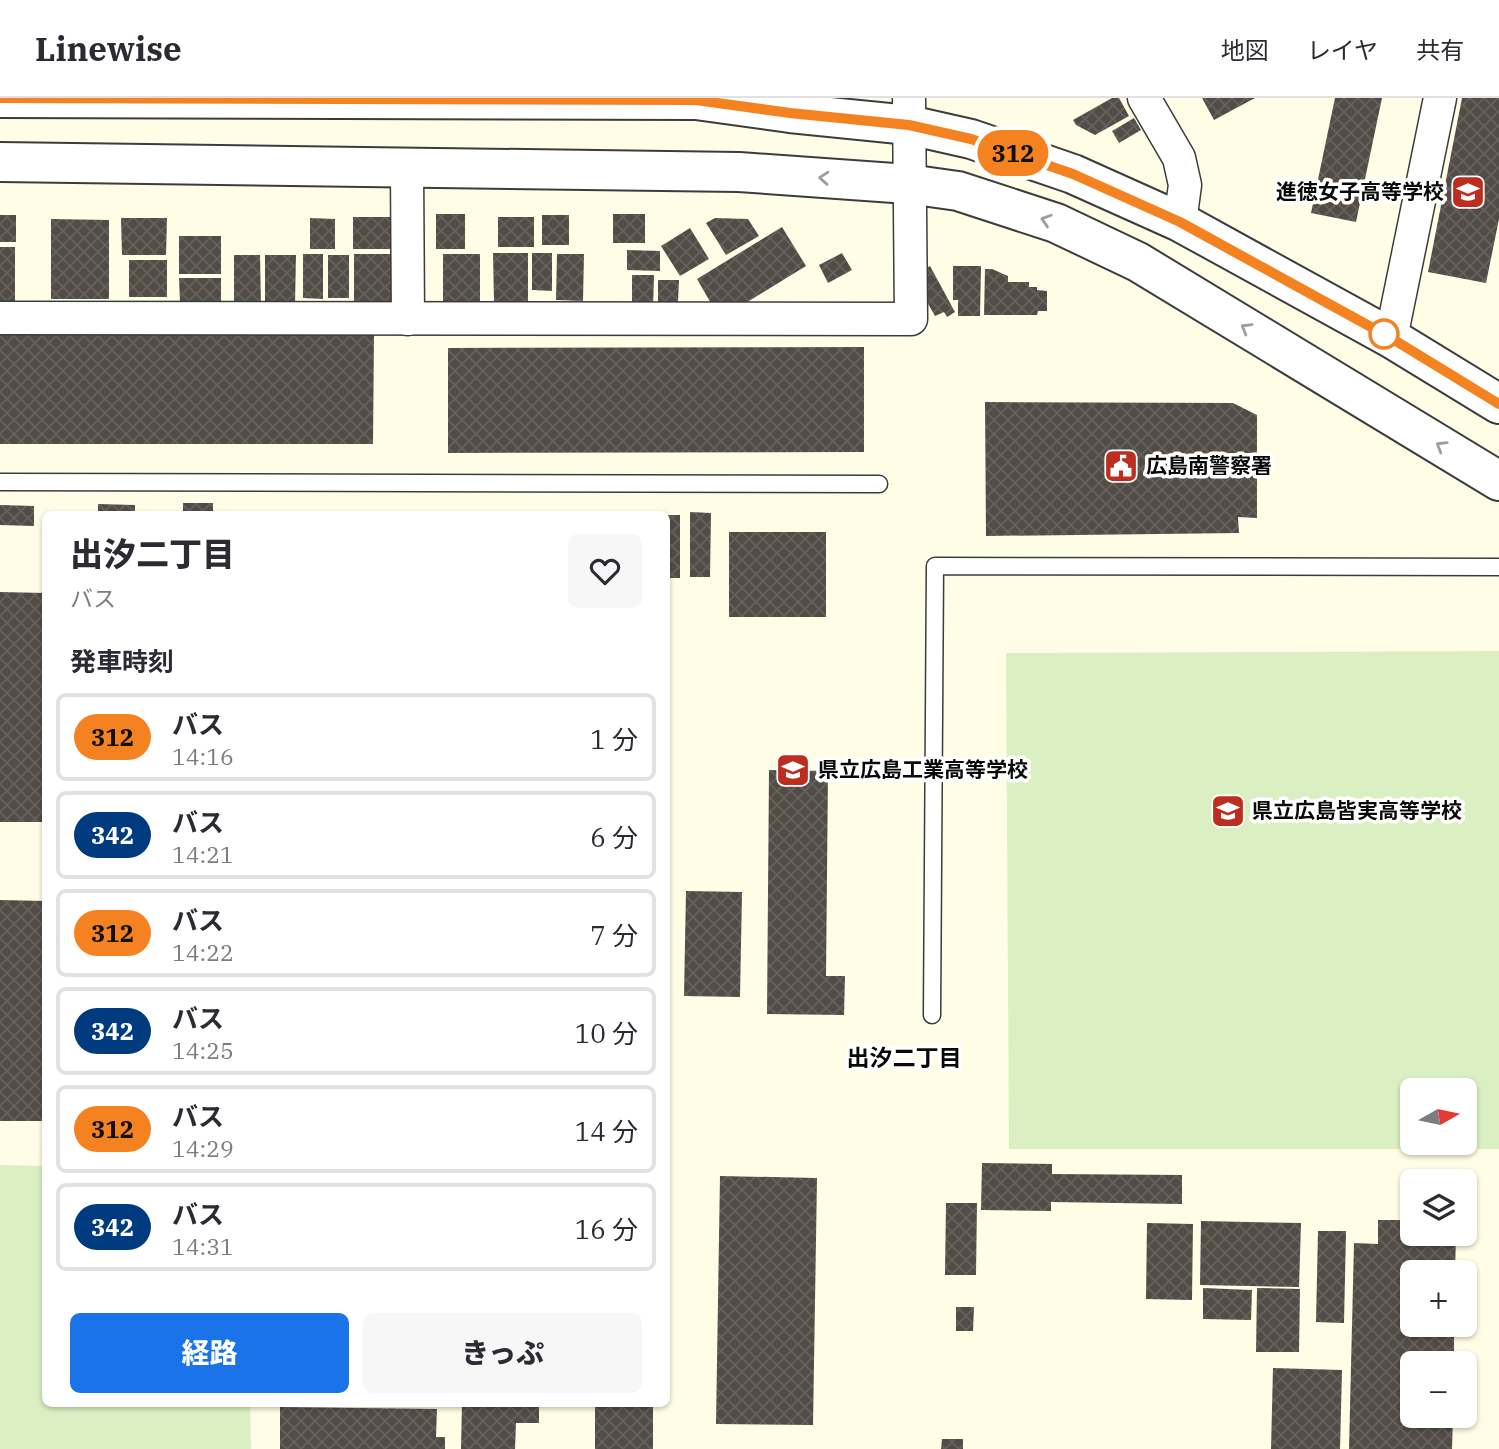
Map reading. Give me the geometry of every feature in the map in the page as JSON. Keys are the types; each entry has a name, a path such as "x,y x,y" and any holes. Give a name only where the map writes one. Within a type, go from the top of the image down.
{"street":[{"path":"0,98 696,100 909,111 971,139 1073,174 1180,222 1391,338 1499,404"},
{"path":"1144,98 1179,159 1185,185 1180,222"},
{"path":"1391,338 1440,98"},
{"path":"0,318 911,319 909,111"},
{"path":"0,162 739,172 908,184 958,191 1056,223 1138,262 1499,481"},
{"path":"407,168 408,318"}],"lane":[{"path":"0,482 879,484"},
{"path":"932,1015 935,566 1499,567"}],"green space":[{"path":"1499,651 1499,1149 1477,1149 1477,1078 1400,1078 1400,1149 1009,1149 1006,653"},
{"path":"0,1165 42,1166 42,1407 250,1407 251,1449 0,1449"}],"building":[{"path":"1112,98 1119,98 1129,116 1095,135 1076,125 1073,120"},
{"path":"1202,98 1255,98 1214,120"},
{"path":"1335,98 1382,98 1356,222 1311,213"},
{"name":"進徳女子高等学校","path":"1462,98 1499,98 1499,219 1486,283 1428,272"},
{"path":"1134,118 1141,130 1119,143 1112,131"},
{"path":"436,214 465,214 465,249 436,249"},
{"path":"613,214 645,214 645,243 613,243"},
{"path":"0,215 16,215 16,242 0,242"},
{"path":"542,215 569,215 569,245 542,245"},
{"path":"353,217 390,217 390,249 353,249"},
{"path":"498,217 534,217 534,247 498,247"},
{"path":"121,218 167,218 166,255 122,255"},
{"path":"310,218 335,219 335,249 310,249"},
{"path":"715,218 748,219 759,236 726,255 706,223"},
{"path":"51,219 109,220 109,299 51,299"},
{"path":"782,227 806,266 731,312 716,312 697,279"},
{"path":"690,228 709,259 680,276 661,246"},
{"path":"179,236 221,236 221,274 179,274"},
{"path":"0,247 15,247 15,306 0,306"},
{"path":"627,250 660,251 660,271 627,270"},
{"path":"493,253 528,253 528,302 494,302"},
{"path":"532,253 552,253 552,291 532,290"},
{"path":"842,253 852,270 828,283 819,265"},
{"path":"303,254 323,254 323,299 303,298"},
{"path":"354,254 391,254 391,303 354,303"},
{"path":"443,254 480,254 480,309 443,309"},
{"path":"557,254 584,254 583,301 556,300"},
{"path":"234,255 260,255 261,305 234,305"},
{"path":"265,255 296,255 295,305 265,305"},
{"path":"328,255 349,255 349,298 328,298"},
{"path":"129,260 167,260 167,297 129,297"},
{"path":"930,266 955,312 947,317 944,312 935,316 923,295 924,270"},
{"path":"953,266 981,266 980,316 958,316 958,300 953,300"},
{"path":"985,269 1008,276 1008,282 1029,282 1029,287 1047,291 1047,311 1038,311 1037,315 984,315"},
{"path":"632,275 654,275 653,310 632,309"},
{"path":"179,278 221,278 221,303 180,303"},
{"path":"658,280 679,280 678,302 658,302"},
{"path":"0,333 374,334 373,444 0,444"},
{"path":"864,347 864,452 448,453 448,348"},
{"name":"広島南警察署","path":"985,402 1233,403 1257,415 1257,518 1238,517 1239,533 986,536"},
{"path":"183,503 213,503 213,511 183,511"},
{"path":"98,504 135,505 135,511 98,511"},
{"path":"0,505 34,506 34,526 0,525"},
{"path":"690,512 711,513 710,577 690,577"},
{"path":"670,515 680,515 680,578 670,578"},
{"path":"729,532 826,532 826,617 729,617"},
{"path":"0,592 42,593 42,822 0,822"},
{"path":"769,770 828,771 826,976 845,976 844,1015 767,1014"},
{"path":"686,891 742,892 740,997 684,996"},
{"path":"0,900 42,901 42,1121 0,1121"},
{"path":"982,1163 1052,1164 1052,1174 1182,1175 1182,1204 1051,1202 1051,1211 981,1210"},
{"path":"720,1176 817,1178 813,1425 716,1424"},
{"path":"946,1203 977,1203 976,1275 945,1275"},
{"path":"1378,1220 1400,1220 1400,1246 1456,1246 1455,1260 1400,1260 1400,1337 1454,1337 1454,1351 1400,1351 1400,1428 1453,1428 1452,1449 1349,1449 1354,1243 1378,1244"},
{"path":"1201,1221 1301,1223 1299,1287 1200,1285"},
{"path":"1147,1223 1193,1224 1192,1300 1146,1299"},
{"path":"1318,1231 1346,1231 1344,1323 1316,1322"},
{"path":"1203,1288 1252,1290 1251,1320 1203,1319"},
{"path":"1257,1288 1300,1289 1299,1352 1256,1352"},
{"path":"956,1307 974,1307 973,1331 956,1331"},
{"path":"1273,1368 1342,1370 1340,1449 1271,1449"},
{"path":"280,1407 437,1409 436,1437 445,1437 445,1449 280,1449"},
{"path":"462,1407 539,1407 539,1423 516,1423 515,1449 461,1449"},
{"path":"595,1407 653,1407 653,1449 595,1449"},
{"path":"942,1439 963,1439 963,1449 941,1449"}],"bus line":[{"name":"312","path":"0,98 696,100 909,125 971,139 1073,174 1180,222 1391,338 1499,404"}],"place":[{"name":"進徳女子高等学校","path":"1468,192"},
{"name":"広島南警察署","path":"1121,466"},
{"name":"県立広島工業高等学校","path":"793,770"},
{"name":"県立広島皆実高等学校","path":"1228,811"}],"district":[{"name":"出汐二丁目","path":"904,1058"}]}
